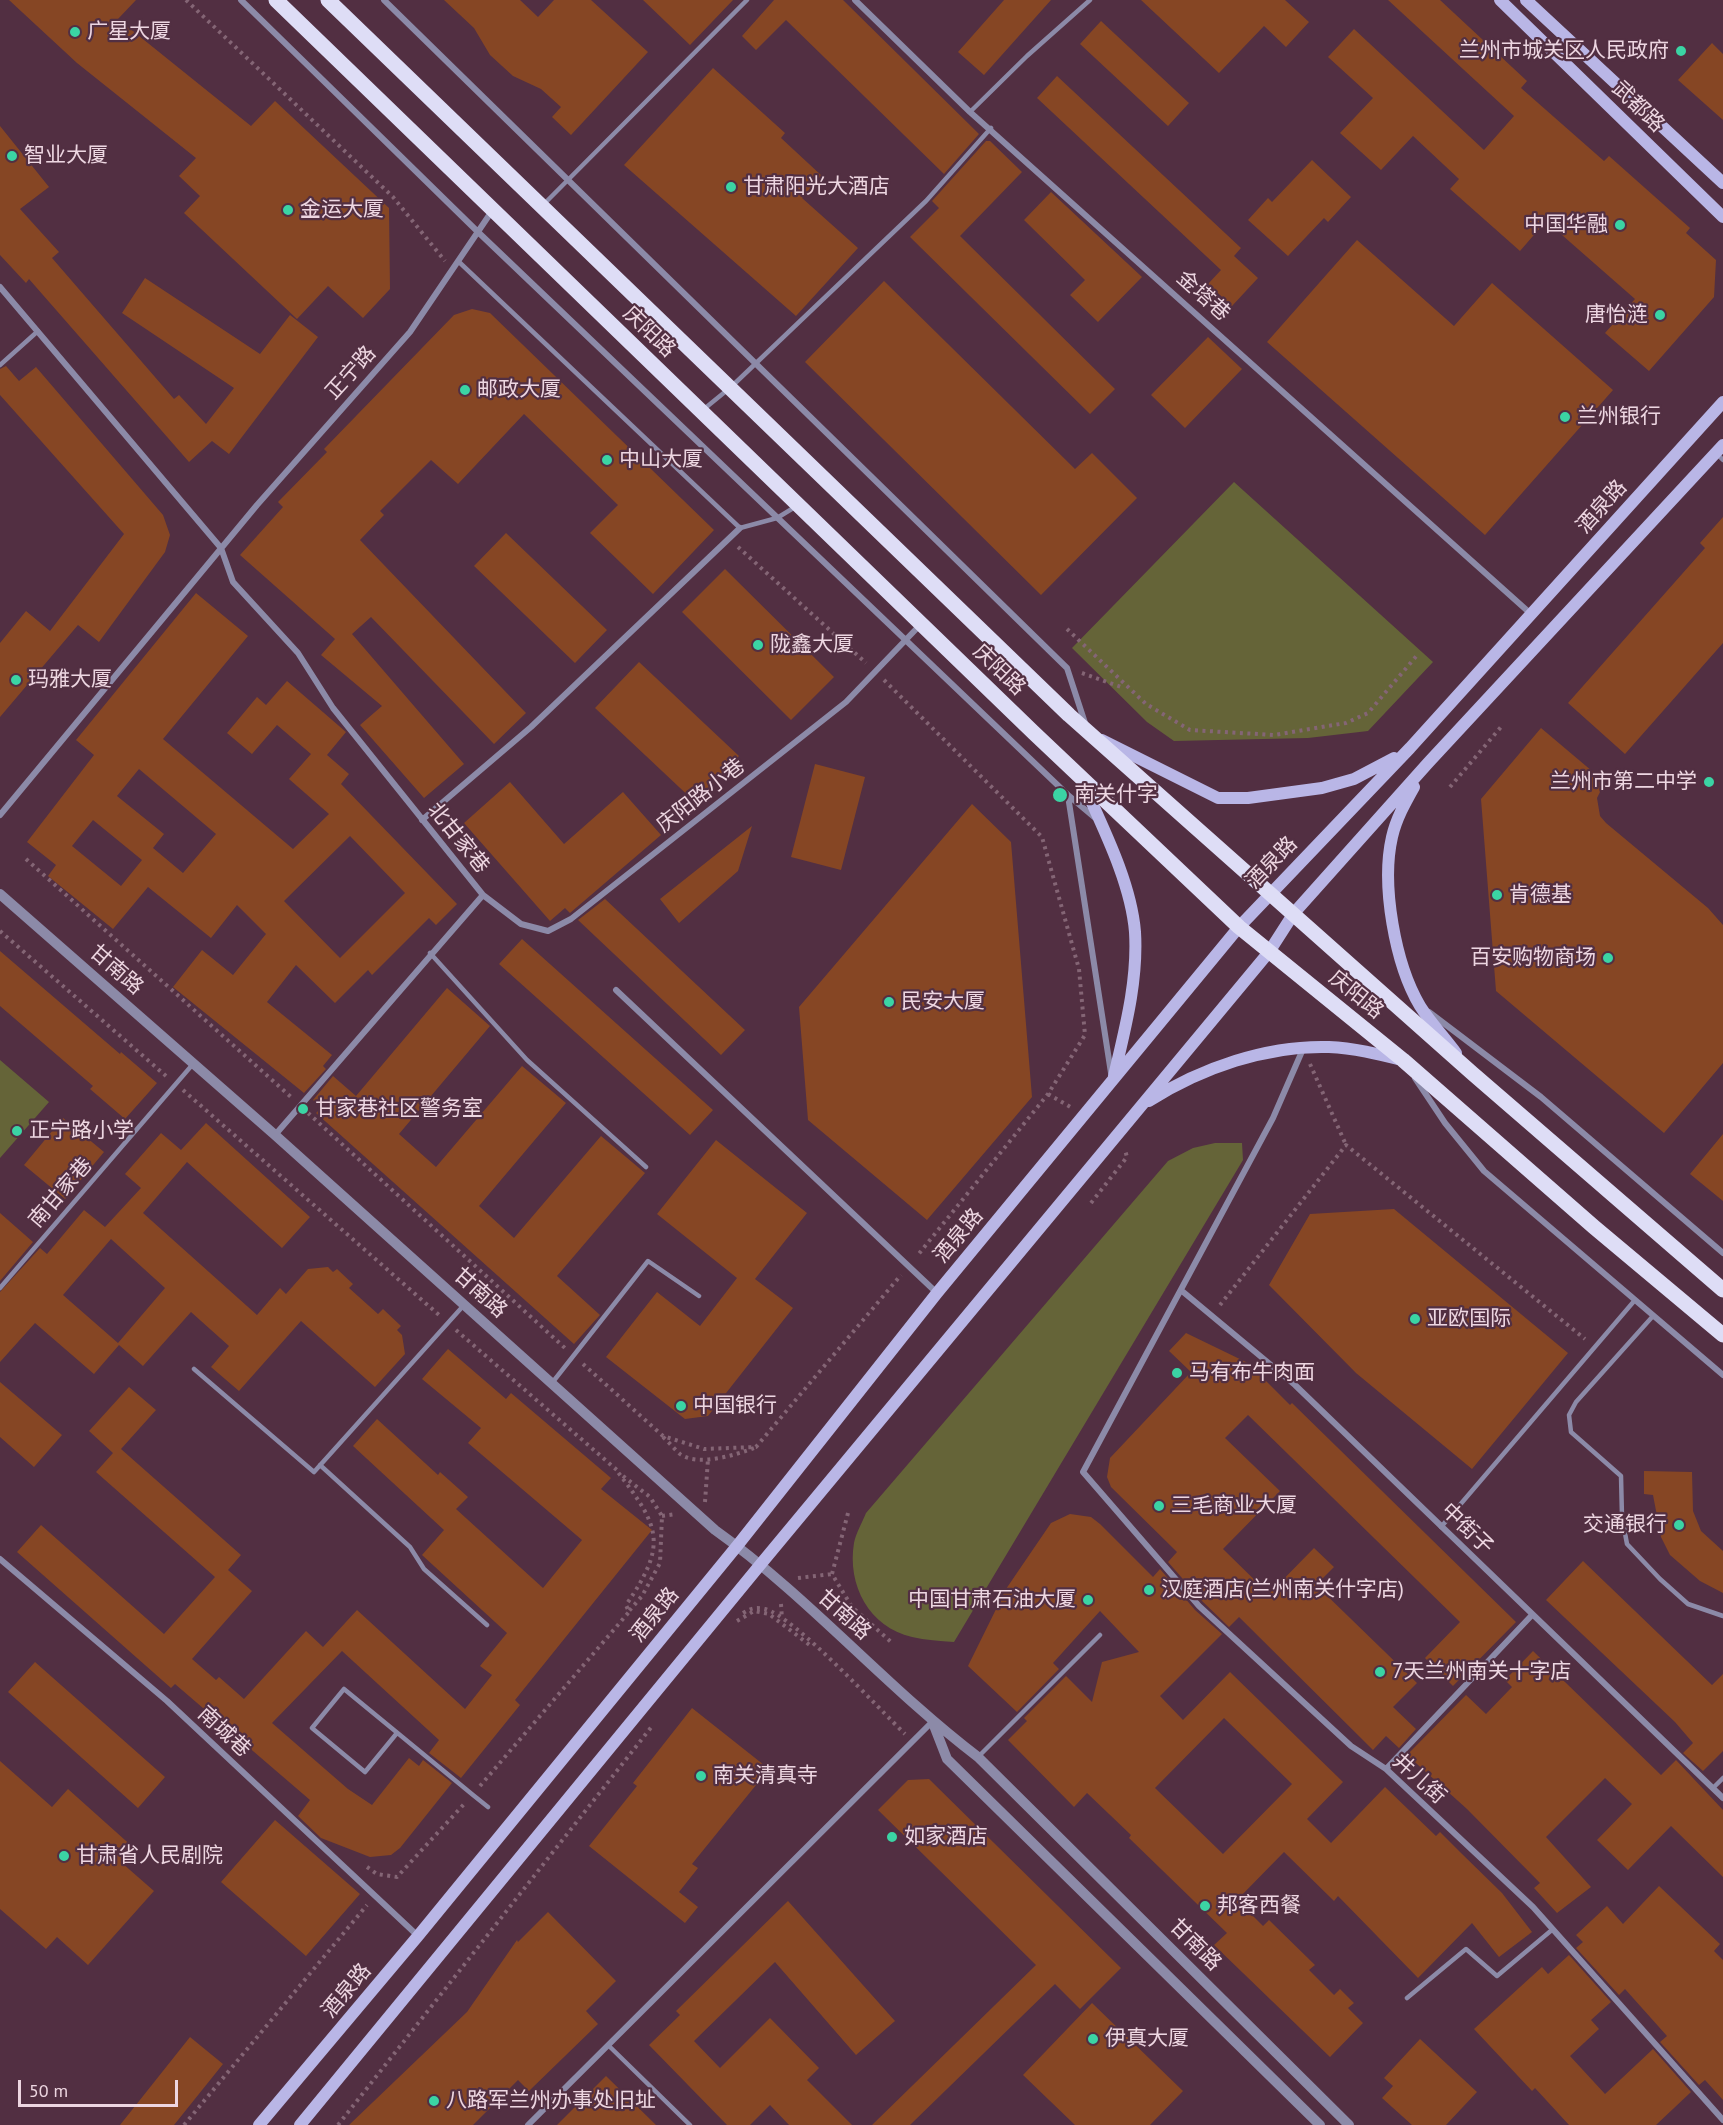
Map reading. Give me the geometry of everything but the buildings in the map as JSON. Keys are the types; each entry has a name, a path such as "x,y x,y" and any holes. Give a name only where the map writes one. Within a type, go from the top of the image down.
{"main road":[{"name":"庆阳路","path":"276,0 921,624 1239,927 1403,1060 1585,1219 1723,1335"},
{"name":"庆阳路","path":"328,0 1088,733 1472,1073 1723,1290"},
{"name":"武都路","path":"1526,0 1723,183"},
{"name":"武都路","path":"1509,3 1723,217"},
{"name":"酒泉路","path":"259,2125 418,1936 737,1546 937,1293 1239,927 1410,748 1723,402"},
{"path":"300,2125 760,1565 1269,952 1294,913 1428,763 1721,453"},
{"path":"1088,733 1218,798 1248,798 1322,788 1377,769 1410,748"},
{"path":"1428,763 1402,808 1392,837 1389,867 1396,943 1404,972 1420,1006 1472,1073"},
{"path":"1079,774 1123,883 1134,930 1135,968 1112,1081"},
{"path":"1138,1108 1191,1077 1219,1066 1303,1048 1329,1047 1360,1050 1403,1060"}],"street":[{"path":"241,0 478,232 1068,795 1100,822"},
{"path":"384,0 1067,668 1088,733"},
{"name":"金塔巷","path":"855,0 970,112 991,128 1532,614"},
{"name":"正宁路","path":"0,815 222,548 410,332 492,211"},
{"path":"0,287 222,548"},
{"path":"422,820 531,727 740,528"},
{"name":"北甘家巷","path":"222,548 233,582 298,653 333,708 483,895 430,952 275,1135"},
{"name":"庆阳路小巷","path":"483,895 521,924 548,931 571,919 846,702 921,624"},
{"path":"1068,795 1112,1081"},
{"name":"甘南路","path":"0,894 275,1135 715,1530 760,1565 932,1722 978,1757 1349,2125"},
{"path":"616,990 937,1293"},
{"path":"1420,1006 1541,1097 1723,1253"},
{"path":"1182,1291 1273,1118 1303,1048"},
{"path":"1403,1060 1445,1123 1484,1171 1723,1375"},
{"name":"中街子","path":"1182,1291 1294,1385 1723,1798"},
{"name":"井儿街","path":"1182,1291 1083,1472 1199,1606 1351,1746 1386,1769 1533,1906 1723,2120"},
{"name":"南城巷","path":"0,1559 167,1701 418,1936"},
{"path":"1386,1769 1532,1615"},
{"path":"528,2125 932,1722"},
{"name":"甘南路","path":"932,1722 947,1758 1320,2125"}],"lane":[{"path":"542,207 747,0"},
{"path":"970,112 1027,56 1090,0"},
{"path":"701,412 731,387 926,201 991,128"},
{"path":"458,261 740,528 777,518 798,505"},
{"path":"0,365 38,331"},
{"path":"430,952 527,1060 646,1167"},
{"name":"南甘家巷","path":"0,1288 194,1064"},
{"path":"552,1383 648,1261 699,1296"},
{"path":"1442,1527 1635,1300"},
{"path":"194,1369 314,1472 464,1305"},
{"path":"1653,1316 1576,1402 1569,1415 1571,1432 1621,1476 1622,1517 1627,1544 1660,1579 1688,1604 1723,1616"},
{"path":"320,1466 410,1547 424,1569 486,1625"},
{"path":"978,1757 1100,1635"},
{"path":"397,1733 365,1772 312,1728 344,1689 488,1807"},
{"path":"1713,1788 1723,1778"},
{"path":"1407,1998 1466,1949 1497,1976 1553,1929"},
{"path":"608,2045 690,2125"}],"path":[{"path":"1067,629 1146,704 1190,729 1274,735 1346,723 1368,713 1419,653"},
{"path":"1067,668 1124,688"},
{"path":"1450,787 1501,727"},
{"path":"0,931 650,1497 662,1515 660,1563 642,1596 629,1612"},
{"path":"1303,1048 1346,1145 1595,1347"},
{"path":"1011,1135 1048,1094 1084,1115"},
{"path":"1212,1315 1346,1145"},
{"path":"1091,1203 1127,1157"},
{"path":"663,1436 681,1455 708,1459 733,1456 756,1447"},
{"path":"705,1511 708,1459"},
{"path":"848,1513 832,1575 852,1607 891,1642"},
{"path":"790,1578 832,1575"},
{"path":"751,1608 767,1609 782,1619 822,1653 769,1614 754,1611 732,1624 751,1608"},
{"path":"338,2125 659,1717"},
{"path":"184,2125 366,1906 370,1898"}],"shaded area":[{"path":"1234,482 1433,662 1368,731 1308,738 1174,741 1147,722 1072,648"},
{"path":"0,1060 49,1102 0,1158"},
{"path":"1215,1143 1242,1143 1243,1160 954,1642 912,1637 884,1624 864,1602 854,1574 854,1543 866,1513 1168,1161 1193,1148"}],"place":[{"name":"广星大厦","path":"75,32"},
{"name":"兰州市城关区人民政府","path":"1681,51"},
{"name":"智业大厦","path":"12,156"},
{"name":"甘肃阳光大酒店","path":"731,187"},
{"name":"金运大厦","path":"288,210"},
{"name":"中国华融","path":"1620,225"},
{"name":"唐怡涟","path":"1660,315"},
{"name":"邮政大厦","path":"465,390"},
{"name":"兰州银行","path":"1565,417"},
{"name":"中山大厦","path":"607,460"},
{"name":"陇鑫大厦","path":"758,645"},
{"name":"玛雅大厦","path":"16,680"},
{"name":"兰州市第二中学","path":"1709,782"},
{"name":"南关什字","path":"1060,795"},
{"name":"肯德基","path":"1497,895"},
{"name":"百安购物商场","path":"1608,958"},
{"name":"民安大厦","path":"889,1002"},
{"name":"甘家巷社区警务室","path":"303,1109"},
{"name":"正宁路小学","path":"17,1131"},
{"name":"亚欧国际","path":"1415,1319"},
{"name":"马有布牛肉面","path":"1177,1373"},
{"name":"中国银行","path":"681,1406"},
{"name":"三毛商业大厦","path":"1159,1506"},
{"name":"交通银行","path":"1679,1525"},
{"name":"汉庭酒店(兰州南关什字店)","path":"1149,1590"},
{"name":"中国甘肃石油大厦","path":"1088,1600"},
{"name":"7天兰州南关十字店","path":"1380,1672"},
{"name":"南关清真寺","path":"701,1776"},
{"name":"如家酒店","path":"892,1837"},
{"name":"甘肃省人民剧院","path":"64,1856"},
{"name":"邦客西餐","path":"1205,1906"},
{"name":"伊真大厦","path":"1093,2039"},
{"name":"八路军兰州办事处旧址","path":"434,2101"}]}
